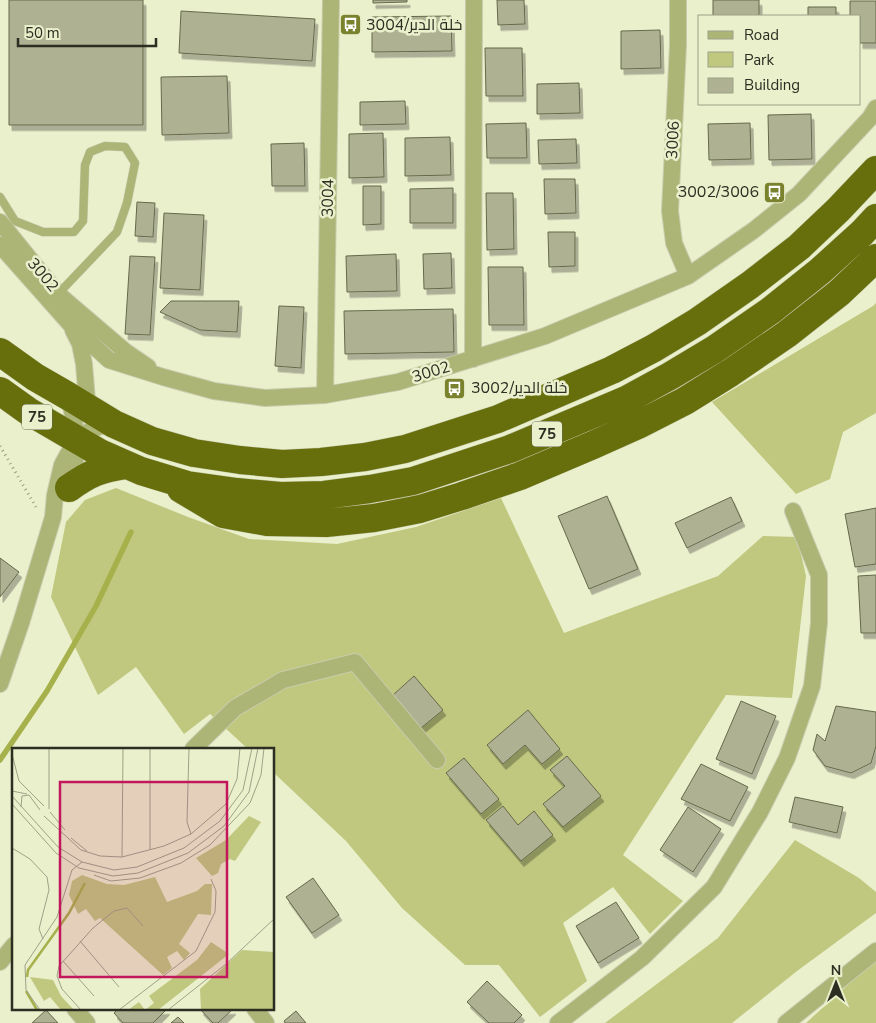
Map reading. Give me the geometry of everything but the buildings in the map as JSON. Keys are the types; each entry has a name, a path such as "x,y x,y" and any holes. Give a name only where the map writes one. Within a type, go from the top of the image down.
{"highway":[{"name":"75","path":"0,391 28,411 152,441 194,454 282,464 322,462 405,450 498,419 612,370 668,339 750,285 798,247 838,210 876,170"},
{"name":"75","path":"0,352 34,377 89,425 126,465 141,472 187,485 281,496 324,495 370,490 413,481 510,450 626,400 715,349 770,311 820,271 876,218"},
{"path":"160,477 223,514 267,522 326,523 374,518 420,509 520,476 638,425 685,401 787,334 839,293 876,258"},
{"path":"69,488 94,472 126,465"}],"street":[{"name":"3004","path":"325,395 331,0"},
{"path":"473,359 474,0"},
{"name":"3006","path":"678,0 670,211 674,243 688,276"},
{"name":"3002","path":"0,245 72,326 109,360 214,391 265,398 325,395 398,382 545,336 688,276 754,230 798,194 870,118 876,108"},
{"name":"3002","path":"0,222 58,294 126,352 163,377"},
{"path":"51,523 69,488 76,458 89,425 83,356 72,326"},
{"path":"0,684 21,623 51,523 60,472 68,454 89,425"},
{"path":"558,1023 642,958 714,888 760,812 787,758 812,686 819,623 819,575 793,512"},
{"path":"194,748 235,708 283,680 355,662 438,760"},
{"path":"0,962 12,947"},
{"path":"786,1023 876,951"},
{"path":"75,1010 87,1023"},
{"path":"256,1010 266,1023"}],"lane":[{"path":"0,197 15,221 43,232 74,232 83,221 85,166 90,152 105,146 126,147 134,163 127,203 117,232 58,294"}],"path":[{"path":"0,446 51,523"}],"green space":[{"path":"876,303 876,413 843,432 830,479 796,494 712,402"},
{"path":"116,488 249,539 337,544 416,527 501,498 564,633 718,576 763,536 797,537 806,576 792,698 726,695 623,855 683,901 650,934 613,887 563,923 587,981 540,1017 499,965 465,965 402,908 346,841 275,774 275,748 247,748 210,714 184,734 136,667 98,695 51,597 66,522 85,500"},
{"path":"795,840 859,878 876,892 876,913 797,971 732,1023 605,1023 718,938"},
{"path":"876,959 876,1023 806,1023"}],"waterway":[{"path":"0,760 47,691 96,606 131,532"}],"place":[{"name":"خلة الدير/3004","path":"350,25"},
{"name":"3002/3006","path":"775,192"},
{"name":"خلة الدير/3002","path":"455,388"}]}
